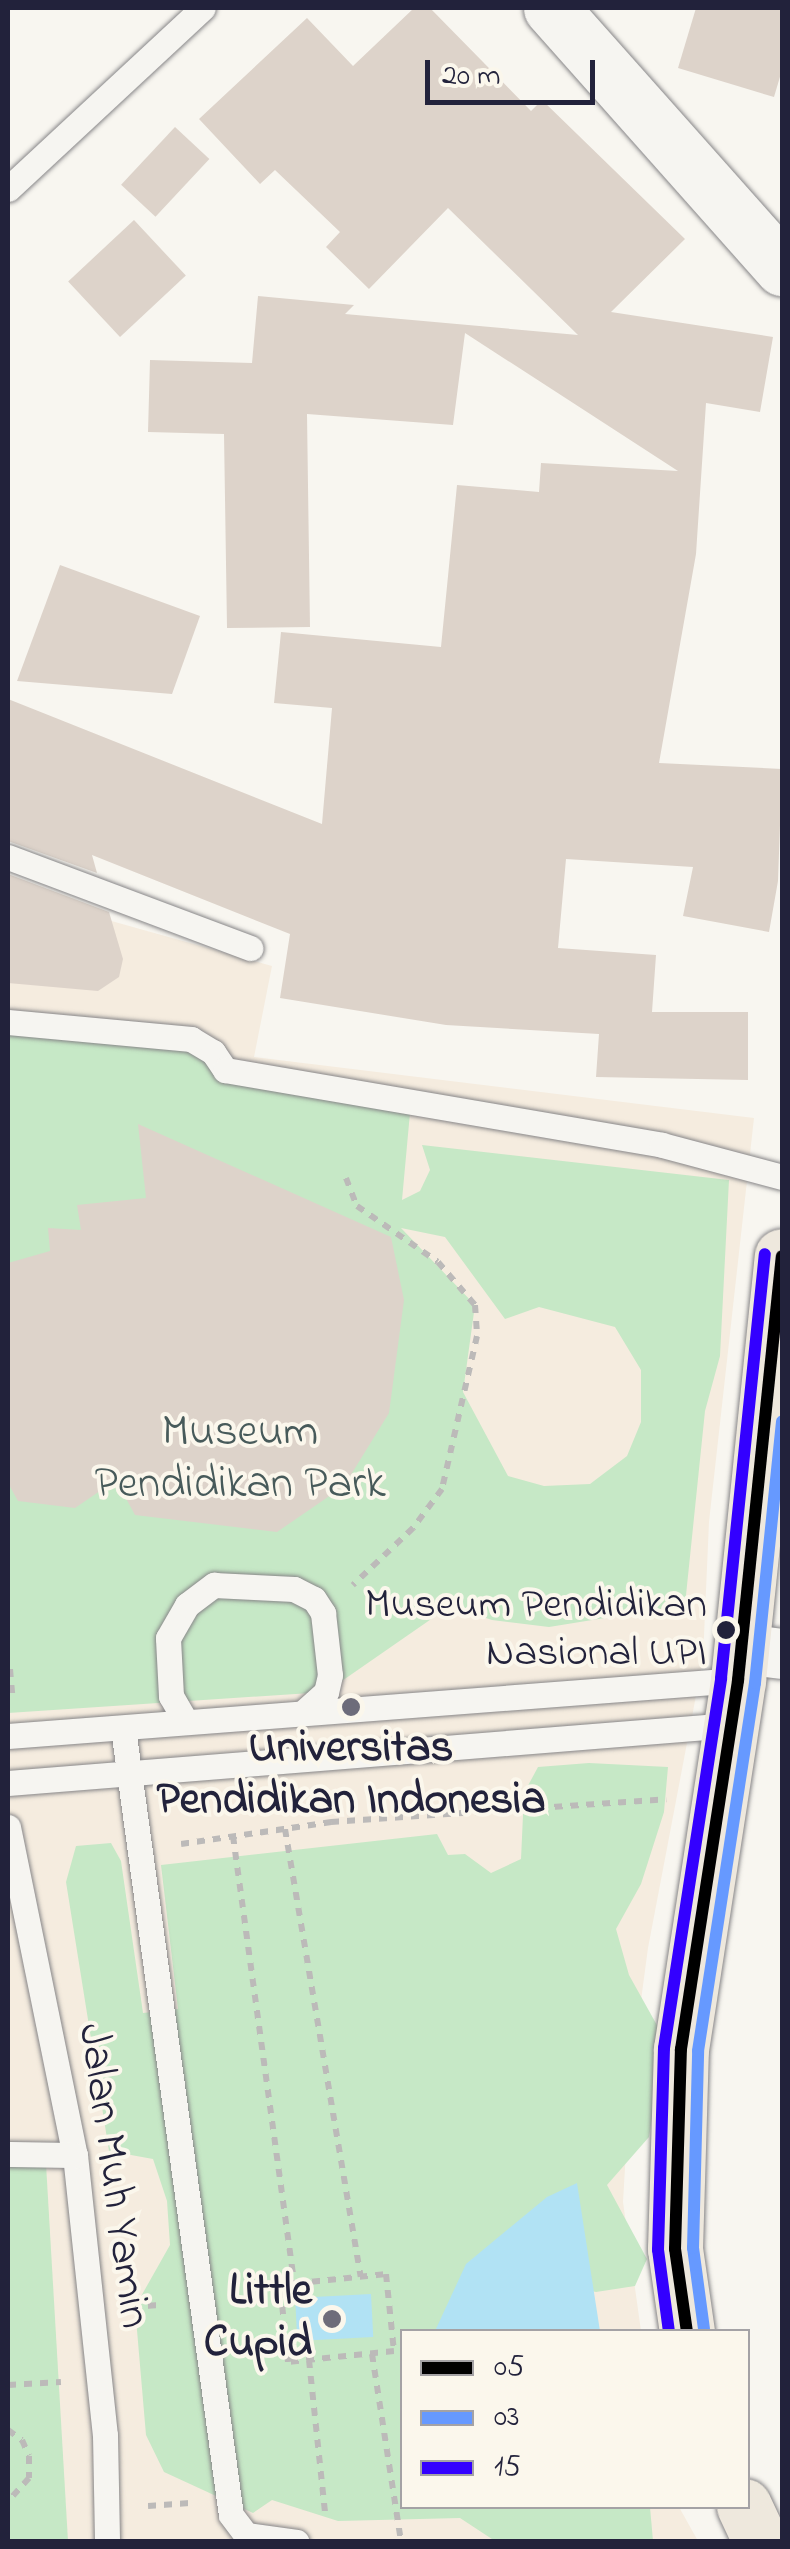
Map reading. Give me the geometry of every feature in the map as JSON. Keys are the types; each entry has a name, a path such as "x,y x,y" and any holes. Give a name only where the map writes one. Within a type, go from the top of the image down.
{"main road":[{"path":"551,8 782,268"},
{"path":"687,2329 675,2248 681,2049 720,1795 748,1676 782,1256"},
{"path":"745,2509 761,2542"}],"lane":[{"path":"8,189 203,8"},
{"path":"8,857 250,948"},
{"path":"8,1022 191,1039 213,1052 224,1070 662,1145 782,1177"},
{"path":"186,1722 171,1696 168,1638 199,1592 244,1582 294,1588 323,1613 330,1675 326,1692 306,1710"},
{"path":"8,1736 748,1676"},
{"path":"8,1783 129,1772 748,1676"},
{"path":"123,1728 229,2501 246,2534 297,2542"},
{"name":"Jalan Muh Yamin","path":"8,1827 74,2155 107,2542"},
{"path":"8,2154 74,2155"}],"path":[{"path":"323,1613 413,1528 442,1489 476,1336 475,1304 438,1262 356,1206 346,1178"},
{"path":"140,1851 286,1828 720,1795"},
{"path":"286,1828 361,2277"},
{"path":"233,1836 294,2283"},
{"path":"386,2274 394,2351 288,2362 280,2285 361,2277 386,2274"},
{"path":"232,2300 281,2297"},
{"path":"372,2354 402,2542"},
{"path":"309,2360 326,2524"},
{"path":"8,2430 22,2440 29,2478 8,2500"},
{"path":"106,2509 229,2501"}],"shaded area":[{"name":"Universitas Pendidikan Indonesia","path":"8,892 272,966 254,1057 754,1118 709,1522 703,1659 648,1948 630,2083 623,2202 641,2329 400,2329 400,2509 680,2509 698,2541 8,2541"}],"green space":[{"name":"Museum Pendidikan Park","path":"8,1026 191,1039 225,1070 411,1102 402,1200 420,1191 430,1170 422,1145 729,1180 720,1356 705,1411 685,1605 549,1627 492,1620 450,1606 326,1692 8,1713","holes":["401,1228 445,1237 505,1319 539,1307 615,1327 641,1370 641,1422 627,1456 590,1484 544,1486 508,1476 463,1392 475,1305"]},
{"path":"589,1763 668,1767 664,1812 641,1884 616,1929 629,1975 658,2027 660,2068 649,2137 607,2185 647,2259 635,2286 596,2292 565,2285 478,2329 400,2329 400,2509 650,2509 653,2541 495,2541 460,2518 338,2521 272,2500 253,2513 164,2472 146,2435 135,2307 170,2245 167,2201 153,2159 109,2151 66,1882 76,1846 111,1843 121,1861 143,2013 178,2009 161,1865 437,1834 448,1855 465,1854 491,1873 521,1859 524,1793 538,1767"},
{"path":"46,2164 68,2541 8,2541 8,2165"}],"water":[{"path":"577,2183 600,2329 436,2329 466,2264 547,2197"},
{"path":"371,2294 373,2337 297,2341 295,2298"}],"building":[{"path":"414,8 430,8 531,111 542,100 685,239 611,312 773,337 760,412 706,403 696,554 659,763 782,769 778,881 769,932 683,916 693,867 566,859 558,948 656,955 652,1012 748,1012 748,1080 596,1077 599,1034 446,1025 280,998 290,934 92,855 97,873 8,841 8,699 322,824 332,708 274,703 281,632 441,647 457,485 539,492 541,463 678,471 465,333 453,425 307,414 310,627 227,628 224,434 148,432 150,360 252,363 258,296 354,305 345,314 578,335 448,208 369,289 326,247 340,232 275,170 260,184 199,119 307,18 353,66"},
{"path":"696,8 782,8 782,70 774,97 678,68"},
{"path":"175,127 209,159 155,217 121,185"},
{"path":"134,220 186,276 120,337 68,281"},
{"path":"60,565 200,616 172,694 17,681"},
{"path":"8,874 109,912 123,959 119,977 98,991 8,983"},
{"name":"Museum Pendidikan Nasional UPI","path":"138,1124 391,1237 404,1300 389,1413 344,1486 277,1532 135,1515 116,1480 75,1508 18,1501 8,1483 8,1263 50,1251 48,1228 81,1230 77,1205 146,1198"}],"transit line":[{"name":"15","path":"669,2329 658,2250 664,2048 721,1678 765,1254"},
{"name":"05","path":"687,2329 675,2249 681,2049 738,1680 782,1256"},
{"name":"03","path":"704,2329 693,2248 698,2051 755,1683 782,1421"}],"place":[{"name":"Museum Pendidikan Nasional UPI","path":"726,1630"},
{"name":"Universitas Pendidikan Indonesia","path":"351,1707"},
{"name":"Little Cupid","path":"332,2319"}]}
